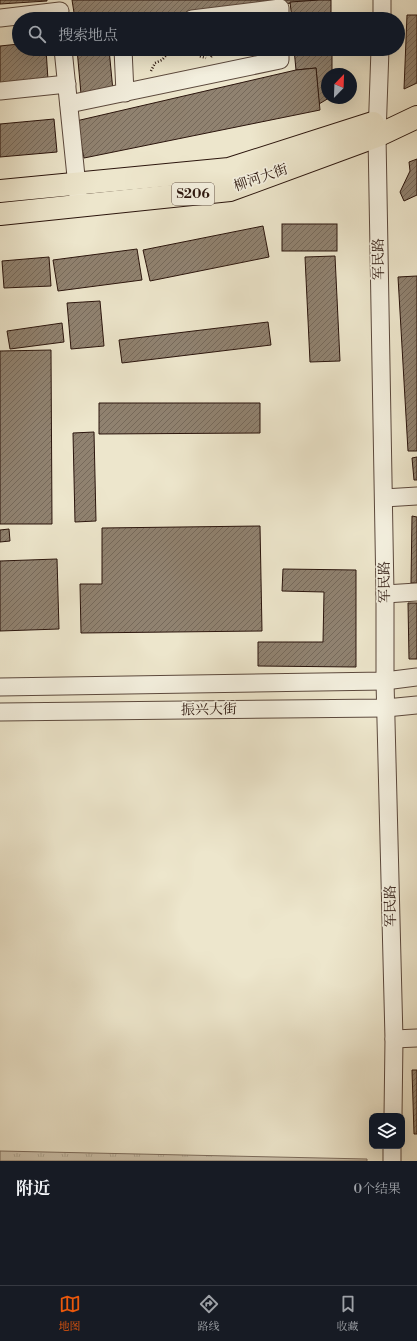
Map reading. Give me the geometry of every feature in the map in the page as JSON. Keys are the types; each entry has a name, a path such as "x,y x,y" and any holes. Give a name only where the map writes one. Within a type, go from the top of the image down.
{"main road":[{"name":"柳河大街","path":"0,214 230,190 377,129 417,102"},
{"name":"柳河大街","path":"0,191 229,169 417,117"}],"street":[{"path":"382,0 382,12"},
{"path":"248,12 280,8 280,12"},
{"path":"45,12 60,10"},
{"path":"0,18 12,16"},
{"path":"64,56 79,206"},
{"path":"123,56 124,86"},
{"path":"69,104 124,86 280,60 280,56"},
{"name":"军民路","path":"380,56 377,129 386,594 385,681 394,1039 393,1113"},
{"path":"0,91 67,84"},
{"path":"384,498 417,496"},
{"path":"386,594 417,592"},
{"name":"振兴大街","path":"0,687 385,681 417,677"},
{"name":"振兴大街","path":"0,712 386,708 417,705"},
{"path":"394,1039 417,1038"},
{"path":"392,1149 392,1161"}],"path":[{"path":"124,86 151,71 155,62 162,60 166,56"},
{"path":"199,56 204,58 210,56"}],"green space":[{"path":"0,1151 367,1159 367,1161 0,1161"}],"building":[{"path":"0,0 47,0 47,1 0,4"},
{"path":"72,0 319,0 210,12 74,12"},
{"path":"331,0 331,12 291,12 290,2"},
{"path":"407,15 417,15 417,83 404,89"},
{"path":"12,45 12,56 46,56 48,80 0,83 0,46"},
{"path":"78,56 110,56 113,91 81,94"},
{"path":"295,56 332,56 332,68 321,68 321,103 319,104 316,68 296,70"},
{"path":"316,68 320,110 84,158 76,121 296,70"},
{"path":"54,119 57,152 0,157 0,124"},
{"path":"417,159 417,195 404,201 400,192 410,171 409,162"},
{"path":"282,224 337,224 337,251 282,251"},
{"path":"263,226 269,257 150,281 143,250"},
{"path":"137,249 142,280 58,291 53,260"},
{"path":"335,256 340,361 310,362 305,257"},
{"path":"49,257 51,286 4,288 2,261"},
{"path":"417,276 417,451 408,451 398,277"},
{"path":"100,301 104,346 71,349 67,303"},
{"path":"268,322 271,345 122,363 119,340"},
{"path":"62,323 64,342 10,349 7,331"},
{"path":"51,350 52,524 0,524 0,351"},
{"path":"99,403 260,403 260,433 99,434"},
{"path":"94,432 96,521 75,522 73,433"},
{"path":"417,457 417,480 414,480 412,458"},
{"path":"412,516 417,517 417,583 411,583"},
{"path":"260,526 262,631 81,633 80,584 102,584 102,528"},
{"path":"9,529 10,541 0,542 0,530"},
{"path":"57,559 59,629 0,631 0,561"},
{"path":"283,569 356,570 356,667 258,666 258,642 323,642 324,592 282,591"},
{"path":"408,603 417,603 417,659 409,659"},
{"path":"412,1070 417,1070 417,1134 414,1134"}]}
